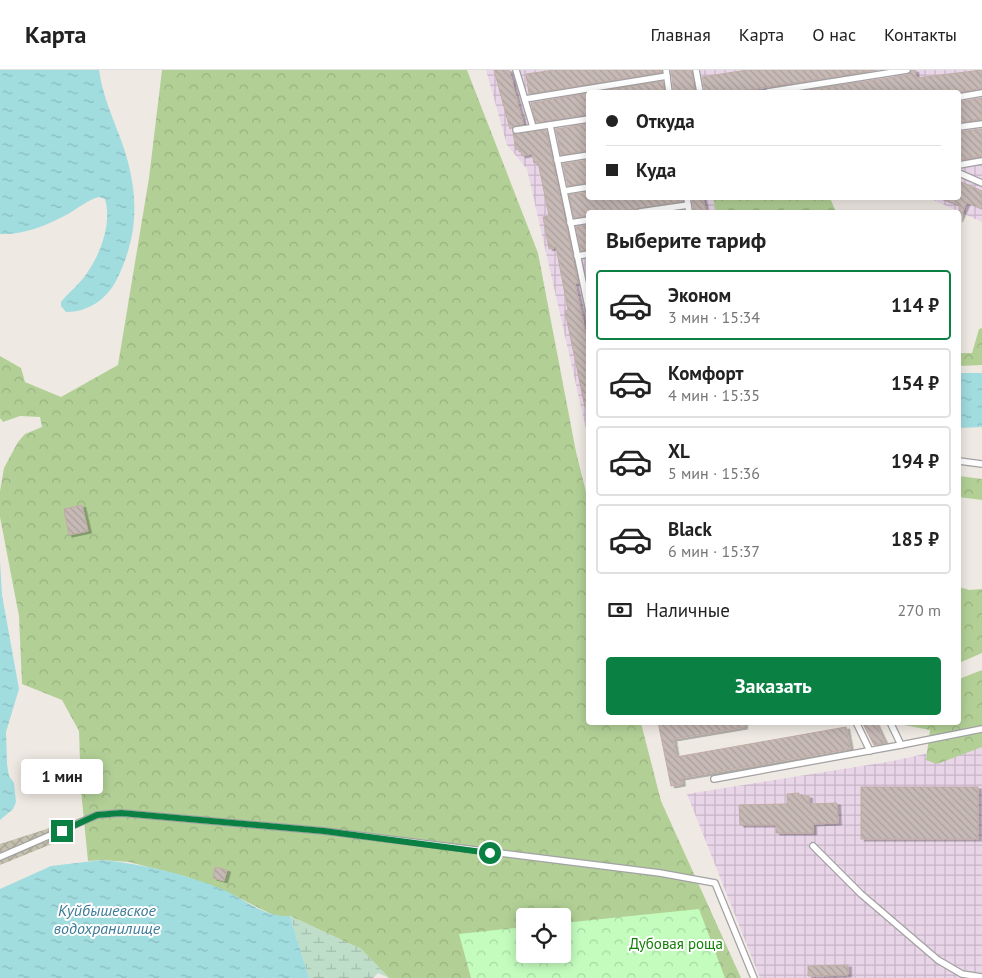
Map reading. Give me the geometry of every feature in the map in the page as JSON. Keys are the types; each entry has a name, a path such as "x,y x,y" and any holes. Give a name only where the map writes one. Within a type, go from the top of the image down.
{"lane":[{"path":"516,70 533,128"},
{"path":"699,70 700,90"},
{"path":"781,90 907,70"},
{"path":"525,99 666,73 669,90"},
{"path":"961,97 982,93"},
{"path":"516,130 586,119"},
{"path":"961,127 982,124"},
{"path":"550,125 577,256 586,286"},
{"path":"557,160 586,155"},
{"path":"961,166 982,161"},
{"path":"961,174 982,183"},
{"path":"564,191 586,187"},
{"path":"687,200 689,210"},
{"path":"654,210 688,205"},
{"path":"570,223 586,220"},
{"path":"577,256 586,254"},
{"path":"961,462 982,464"},
{"path":"857,725 870,751"},
{"path":"891,725 901,745"},
{"path":"714,779 982,729"},
{"path":"0,857 97,815 121,813 324,831 660,874 715,883 754,978"},
{"path":"813,846 861,894 938,960 962,974 982,977"}],"shaded area":[{"path":"486,70 982,70 982,222 961,212 961,210 956,210 933,200 961,200 961,90 586,90 586,200 713,200 716,210 586,210 586,429 527,169 507,145"},
{"path":"982,741 982,978 760,978 687,794 893,761"},
{"path":"59,825 64,839 0,865 0,844"}],"green space":[{"path":"162,70 467,70 538,253 576,452 586,492 586,725 642,725 661,801 741,978 389,978 361,949 290,916 277,917 223,890 184,876 129,862 88,861 81,790 79,731 62,700 22,684 19,616 0,517 0,491 4,468 18,442 25,434 42,427 40,417 20,416 3,422 0,418 0,356 21,368 25,382 61,397 118,365 149,178"},
{"path":"713,200 831,200 835,210 716,210"},
{"path":"982,328 982,365 961,366 961,353 972,353 979,329"},
{"path":"961,476 982,479 982,500 961,497"},
{"path":"961,588 969,590 982,589 982,653 961,662"},
{"path":"982,670 982,747 937,764 926,760 930,730 904,725 961,725 961,678"},
{"name":"Дубовая роща","path":"699,909 725,978 471,978 459,934 516,928 516,963 571,963 571,922"},
{"path":"290,916 361,949 389,978 378,973 373,978 309,978"}],"water":[{"path":"0,70 99,70 104,94 130,169 133,187 134,224 125,260 113,286 103,298 82,310 66,312 61,306 61,302 84,277 101,247 107,218 105,199 95,198 68,214 36,228 18,233 0,234"},
{"path":"961,373 982,373 982,427 961,428"},
{"path":"0,561 2,595 19,689 6,732 7,764 9,776 14,783 16,802 13,809 0,820"},
{"name":"Куйбышевское водохранилище","path":"102,860 149,867 180,875 224,890 264,911 281,916 290,916 309,978 0,978 0,889 51,866"}],"building":[{"path":"494,70 509,70 523,124 510,129"},
{"path":"555,70 661,70 662,72 529,94 526,74"},
{"path":"671,70 691,70 695,90 674,90"},
{"path":"747,70 877,70 749,90 705,90 702,77"},
{"path":"912,70 915,70 916,78 982,70 982,88 961,92 808,90 908,75"},
{"path":"663,81 664,90 607,90"},
{"path":"586,94 586,114 536,122 531,103"},
{"path":"982,98 982,119 961,122 961,102"},
{"path":"586,124 586,151 561,155 556,129"},
{"path":"982,129 982,156 961,160 961,132"},
{"path":"546,130 578,283 575,284 586,336 586,407 565,311 568,310 556,247 549,249 543,217 549,216 538,162 534,163 532,154 522,156 520,149 516,150 513,133"},
{"path":"586,160 586,183 568,186 563,164"},
{"path":"961,182 982,191 982,209 967,202 961,216 959,205 945,200 961,200"},
{"path":"586,192 586,200 683,201 629,210 586,210 586,216 574,218 569,195"},
{"path":"692,200 703,200 706,210 694,210"},
{"path":"586,225 586,250 581,251 576,227"},
{"path":"82,505 88,531 69,535 64,509"},
{"path":"659,725 744,725 744,727 673,739 676,757 846,727 850,749 681,778 682,784 671,786"},
{"path":"864,725 876,725 885,743 874,745"},
{"path":"861,787 978,787 978,839 861,839"},
{"path":"799,793 799,796 809,796 809,804 837,803 838,823 813,824 813,833 776,833 776,825 740,825 739,805 787,804 787,794"},
{"path":"215,867 227,870 224,881 213,878"},
{"path":"848,965 848,975 808,976 808,966"}],"route":[{"path":"62,831 97,815 121,813 229,821 324,831 490,853"}]}
